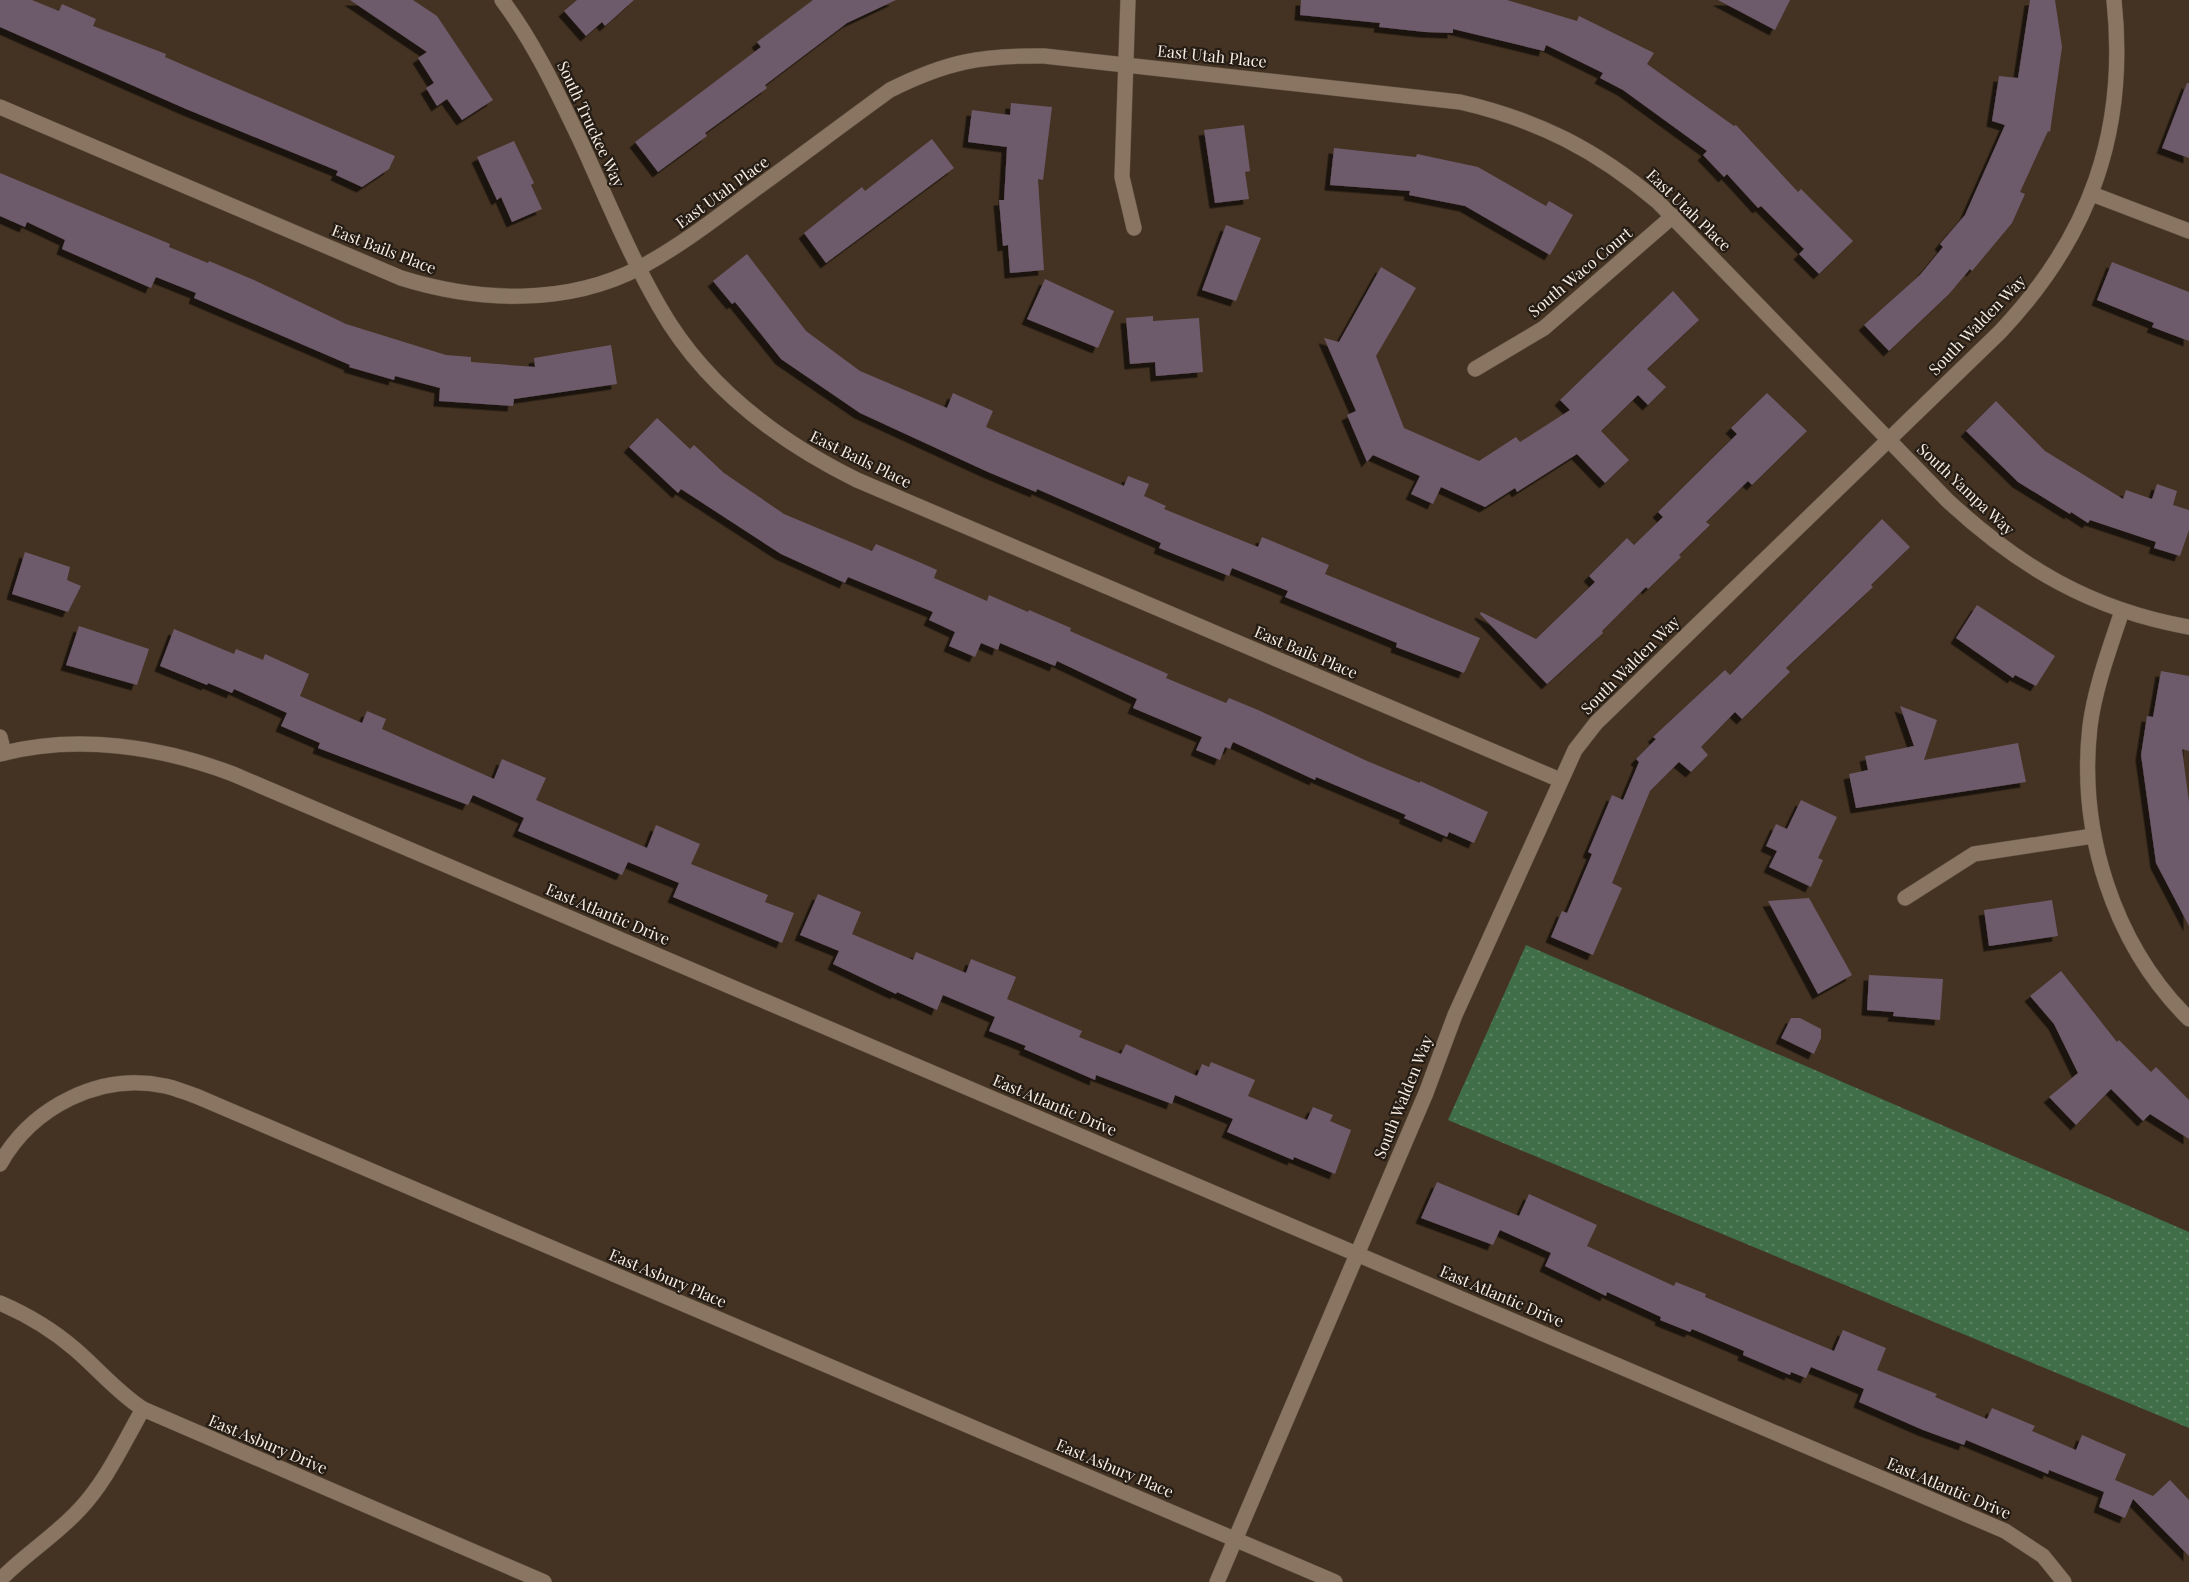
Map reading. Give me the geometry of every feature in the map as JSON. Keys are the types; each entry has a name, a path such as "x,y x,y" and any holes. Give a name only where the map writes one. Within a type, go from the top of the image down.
{"street":[{"name":"South Truckee Way","path":"502,0 522,27 547,69 639,268"},
{"path":"1128,0 1122,177 1134,228"},
{"name":"South Walden Way","path":"1217,1582 1426,1094 1455,1016 1575,750 1596,723 2027,303 2052,271 2073,236 2092,194 2109,136 2116,96 2118,36 2114,0"},
{"name":"East Utah Place","path":"639,268 681,244 890,90 925,73 962,61 1000,56 1044,56 1460,102 1500,111 1538,125 1593,152 1627,175 1673,216 1888,440"},
{"name":"East Bails Place","path":"0,107 401,278 432,288 480,296 522,296 561,292 608,280 639,268 672,326 712,379 779,437 817,460 1560,780"},
{"path":"2092,194 2189,231"},
{"name":"South Waco Court","path":"1475,369 1544,328 1673,216"},
{"name":"South Yampa Way","path":"1888,440 1977,528 2020,562 2060,585 2122,611 2189,627"},
{"path":"2122,611 2097,689 2090,725 2087,780 2093,836 2106,887 2128,938 2158,984 2189,1019"},
{"name":"East Atlantic Drive","path":"0,737 2,754 81,744 139,748 206,764 2005,1531 2043,1556 2064,1582"},
{"path":"1905,898 1974,854 2093,836"},
{"name":"East Asbury Place","path":"0,1164 24,1130 49,1110 77,1095 109,1086 141,1083 165,1086 196,1096 1335,1582"},
{"name":"East Asbury Drive","path":"0,1303 25,1314 57,1335 121,1394 143,1409 544,1582"},
{"path":"0,1580 54,1536 82,1508 143,1409"}],"green space":[{"path":"1526,945 2189,1232 2189,1428 1448,1120"}],"building":[{"path":"0,0 32,0 59,11 62,4 96,19 93,26 166,54 165,57 395,156 389,169 362,187 336,175 338,171 186,109 0,27"},
{"path":"350,0 413,0 437,16 493,100 462,120 447,99 437,106 426,88 434,83 418,58 427,52"},
{"path":"577,0 634,0 605,26 602,22 586,36 564,11"},
{"path":"813,0 896,0 847,23 765,85 767,88 705,133 707,136 658,172 635,142 761,47 757,42"},
{"path":"1301,0 1507,0 1577,21 1579,16 1654,53 1647,64 1734,126 1736,125 1798,192 1801,189 1853,241 1819,274 1799,254 1804,249 1761,206 1758,208 1727,174 1724,177 1703,155 1707,151 1623,90 1600,78 1603,73 1546,45 1544,51 1453,29 1453,33 1425,32 1379,27 1380,23 1300,15"},
{"path":"1718,0 1790,0 1775,30"},
{"path":"2030,0 2055,0 2062,47 2050,132 2048,131 2020,192 2025,194 2012,223 1972,271 1970,269 1949,294 1889,351 1864,325 1920,275 1943,247 1940,244 1965,215 2005,125 1992,121 1999,76 2018,78"},
{"path":"2187,83 2189,83 2189,158 2162,148"},
{"path":"1011,103 1052,107 1043,180 1038,179 1044,270 1010,273 1008,245 1003,246 999,200 1004,200 1007,147 968,142 972,110 1010,115"},
{"path":"1244,125 1250,171 1245,172 1249,199 1215,203 1204,130"},
{"path":"932,139 954,168 826,263 804,233 862,187 865,191"},
{"path":"514,141 534,183 531,185 542,209 512,222 501,197 497,200 477,157"},
{"path":"1334,148 1416,157 1417,154 1478,167 1546,206 1549,201 1573,215 1550,255 1465,206 1409,195 1410,191 1330,185"},
{"path":"0,173 170,244 169,247 254,280 346,324 446,355 471,357 471,362 535,367 534,358 611,345 617,384 514,399 513,406 439,401 440,388 395,376 394,380 349,367 350,365 194,298 196,293 156,277 151,288 62,249 65,240 27,222 25,227 0,216"},
{"path":"1226,225 1261,238 1236,301 1202,290"},
{"path":"747,254 806,331 860,371 947,408 953,393 993,411 986,427 1124,486 1128,476 1149,484 1144,496 1166,506 1164,509 1258,547 1262,537 1329,565 1325,574 1480,638 1464,673 1396,647 1397,643 1285,597 1288,591 1232,568 1229,576 1159,548 1161,543 1037,489 1036,492 988,472 860,413 781,359 735,302 732,304 713,281"},
{"path":"2112,262 2189,292 2189,341 2152,327 2154,323 2097,300"},
{"path":"1381,267 1416,288 1376,356 1404,428 1479,461 1516,437 1520,442 1570,410 1560,400 1673,291 1699,320 1647,369 1666,387 1648,405 1638,395 1601,431 1629,460 1605,483 1577,454 1517,492 1515,488 1485,507 1441,487 1433,504 1411,494 1420,476 1373,455 1367,462 1347,415 1356,411 1324,338 1339,342"},
{"path":"1045,279 1114,311 1098,348 1027,319"},
{"path":"1153,316 1153,321 1199,318 1203,372 1156,376 1155,362 1130,364 1126,318"},
{"path":"1767,393 1807,431 1752,485 1748,481 1706,522 1710,525 1679,555 1681,557 1648,589 1646,587 1602,631 1603,633 1547,684 1480,614 1481,612 1536,639 1595,582 1589,576 1627,538 1634,545 1663,517 1658,512 1737,434 1731,428"},
{"path":"1996,401 2045,451 2123,499 2126,490 2152,499 2157,484 2177,491 2173,505 2189,510 2189,530 2180,556 2154,548 2156,542 2090,520 2088,523 2018,482 1966,431"},
{"path":"657,418 690,449 694,445 724,473 784,514 872,551 876,544 919,562 937,570 934,578 987,601 989,595 1028,612 1029,610 1071,628 1070,631 1168,674 1166,678 1226,703 1229,698 1258,710 1367,761 1420,783 1420,781 1488,812 1474,843 1449,832 1447,837 1404,818 1406,815 1316,777 1315,780 1233,742 1230,749 1225,747 1220,760 1196,750 1202,737 1133,708 1137,699 1057,661 1055,666 1000,643 998,650 981,643 975,657 949,646 955,632 929,620 933,612 848,577 845,583 781,554 681,489 678,493 629,447"},
{"path":"1882,519 1910,547 1871,585 1873,587 1786,668 1790,672 1742,719 1735,712 1701,747 1708,755 1691,772 1679,762 1650,791 1612,883 1622,888 1593,955 1551,937 1562,911 1567,913 1592,854 1588,852 1612,795 1623,800 1639,762 1636,759 1656,739 1653,737 1725,670 1730,675"},
{"path":"25,552 70,567 67,580 81,586 68,612 12,594"},
{"path":"1977,605 2055,656 2036,686 2015,675 2013,678 1956,638"},
{"path":"79,626 149,649 137,685 66,665"},
{"path":"174,629 234,654 236,649 263,660 265,654 309,674 300,696 362,723 367,711 386,719 382,729 494,779 502,759 546,778 536,800 647,848 656,825 700,844 691,864 768,895 765,902 794,913 782,943 673,897 679,883 628,862 622,875 518,831 524,818 473,795 468,805 318,748 320,743 281,726 287,713 234,689 232,693 160,666"},
{"path":"2161,671 2189,676 2189,751 2182,749 2189,802 2189,926 2156,863 2141,755 2147,716 2153,717"},
{"path":"1900,706 1937,720 1924,760 2018,743 2026,782 1856,808 1849,774 1868,770 1865,756 1914,746"},
{"path":"1801,800 1837,817 1818,858 1823,860 1811,887 1769,867 1777,851 1766,846 1776,824 1787,829"},
{"path":"818,894 861,912 852,934 913,960 916,952 966,973 971,959 1016,977 1007,999 1082,1031 1079,1037 1121,1054 1126,1044 1197,1076 1202,1064 1209,1067 1211,1062 1255,1080 1248,1096 1307,1120 1313,1107 1333,1115 1330,1121 1351,1130 1335,1174 1294,1157 1293,1160 1227,1132 1233,1119 1175,1095 1172,1104 1096,1075 1095,1080 1024,1049 1026,1046 989,1031 995,1017 943,995 937,1010 897,992 896,994 833,964 839,951 800,935"},
{"path":"1809,898 1852,975 1818,994 1768,901"},
{"path":"2052,900 2058,936 1989,946 1984,910"},
{"path":"2061,971 2117,1042 2119,1040 2151,1072 2156,1067 2189,1100 2189,1139 2150,1114 2143,1121 2111,1089 2076,1125 2049,1097 2078,1073 2054,1024 2030,996"},
{"path":"1869,975 1943,979 1940,1020 1893,1016 1894,1012 1867,1010"},
{"path":"1791,1018 1800,1018 1821,1029 1821,1038 1814,1054 1781,1038"},
{"path":"1437,1182 1519,1216 1529,1194 1597,1225 1587,1246 1674,1286 1676,1282 1706,1294 1705,1297 1834,1351 1843,1330 1886,1348 1877,1370 1937,1394 1935,1397 1987,1419 1992,1408 2035,1426 2032,1431 2076,1450 2082,1435 2126,1454 2115,1480 2153,1496 2170,1480 2189,1500 2189,1556 2133,1499 2125,1518 2099,1507 2104,1492 2049,1470 2048,1474 1966,1440 1964,1445 1923,1430 1859,1402 1864,1389 1811,1367 1806,1378 1791,1372 1790,1375 1743,1355 1744,1351 1692,1329 1690,1332 1660,1320 1661,1317 1607,1292 1606,1296 1545,1266 1551,1253 1500,1230 1493,1245 1421,1218"}]}
